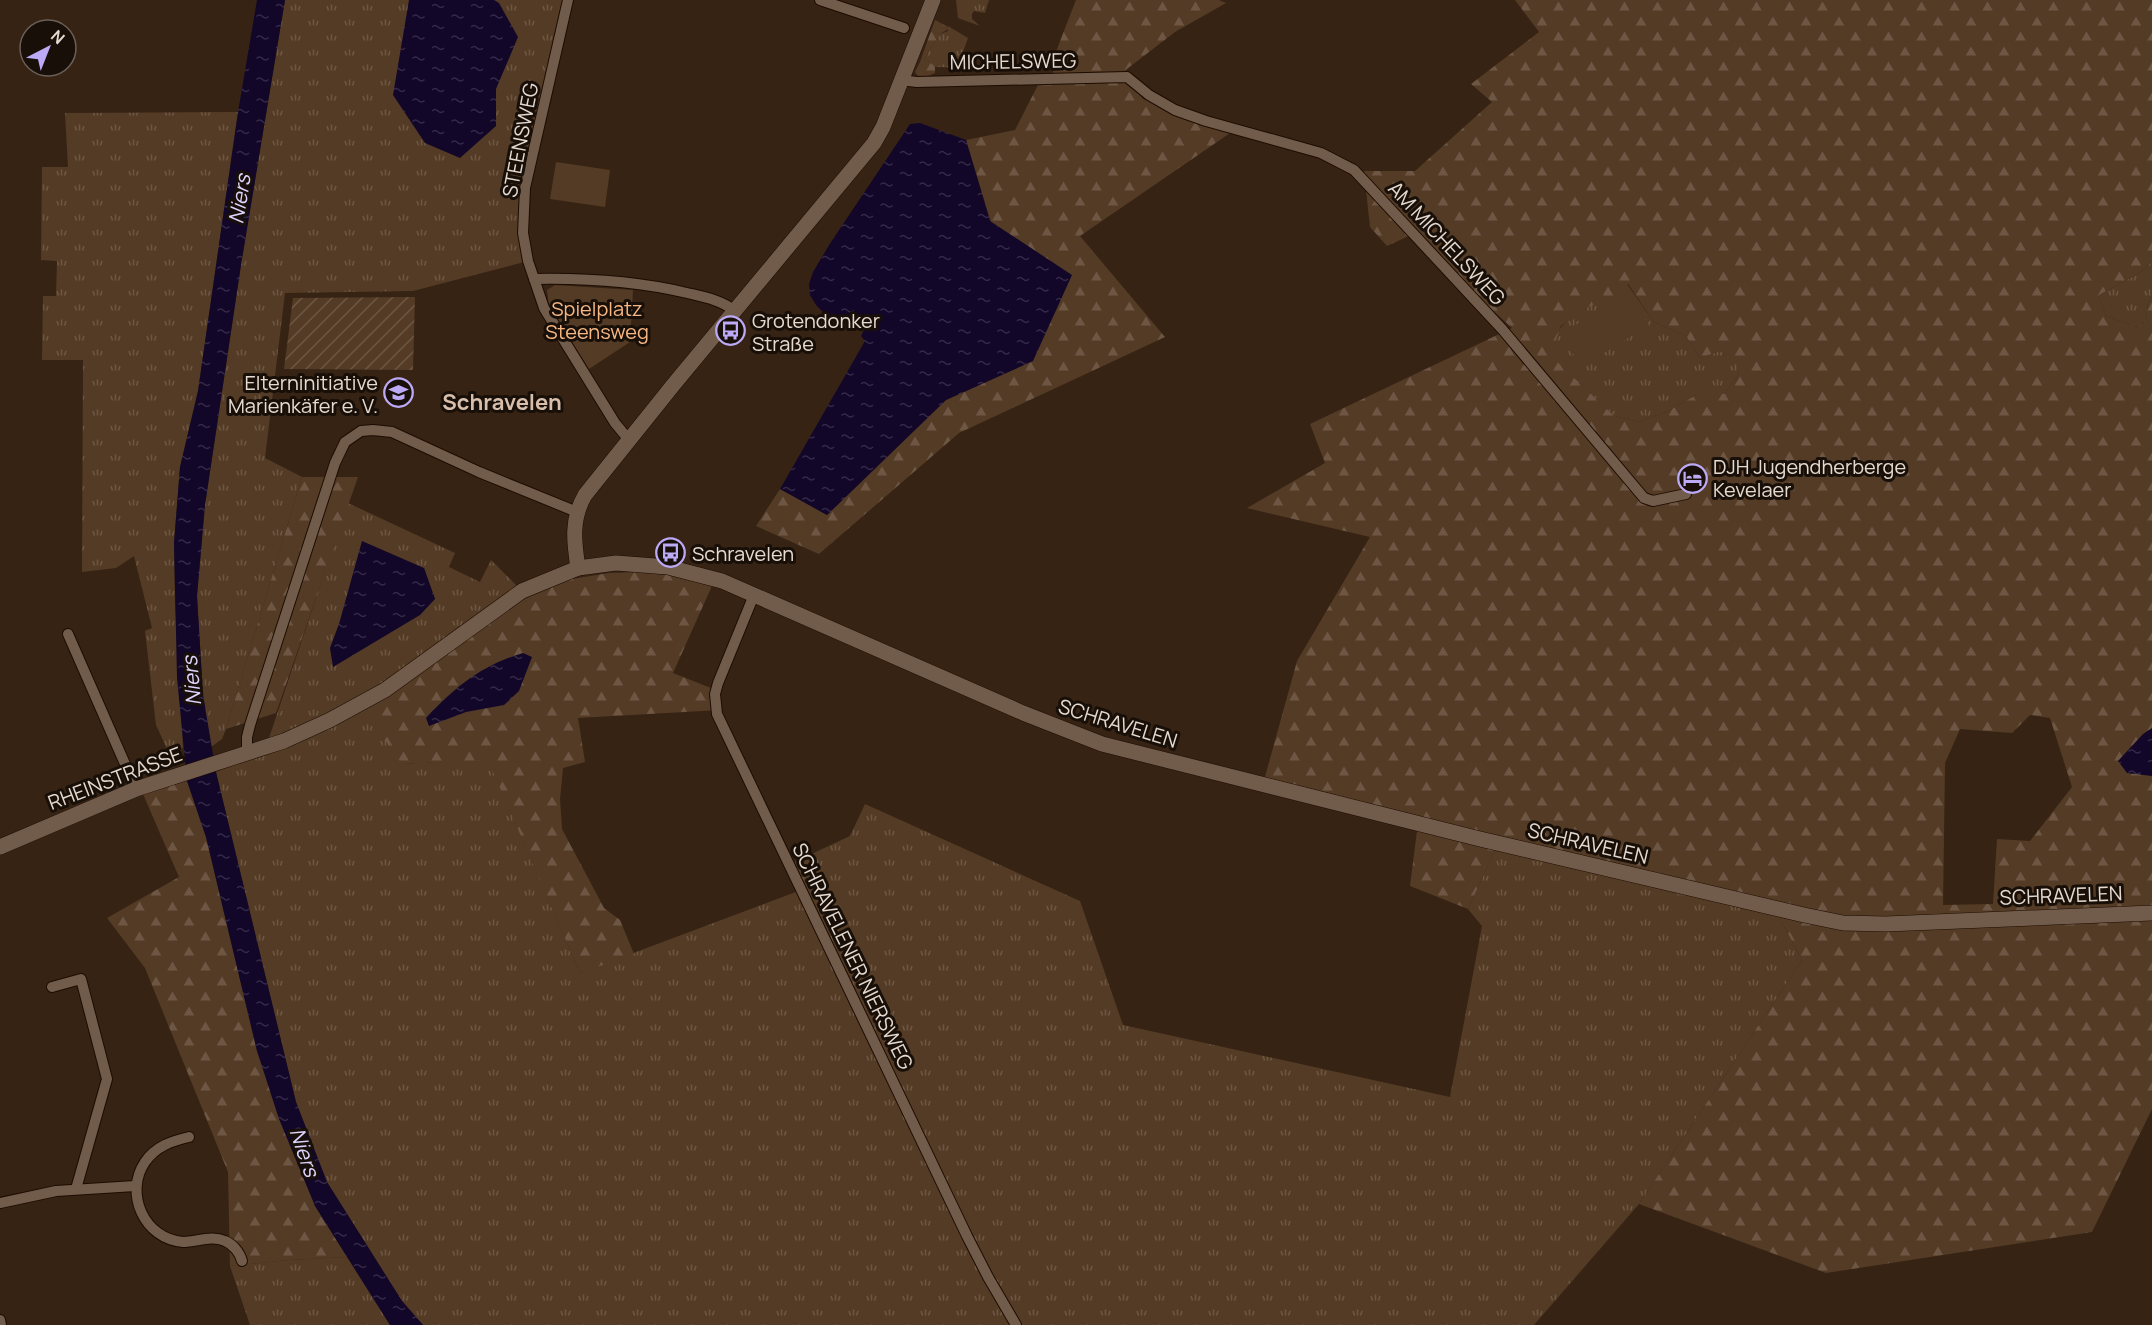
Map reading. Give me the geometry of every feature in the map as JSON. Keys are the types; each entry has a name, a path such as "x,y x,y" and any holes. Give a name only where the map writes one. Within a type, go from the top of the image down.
{"main road":[{"path":"578,568 574,534 577,512 585,495 874,143 883,127 933,0"},
{"name":"SCHRAVELEN","path":"247,753 284,741 359,705 415,669 522,591 578,568 616,563 668,567 722,581 754,594 1023,713 1102,744 1480,839 1804,915 1843,923 1886,924 2152,913"},
{"name":"RHEINSTRASSE","path":"0,847 136,789 247,753"}],"street":[{"name":"STEENSWEG","path":"568,0 525,188 523,233 528,261 544,308 615,423 629,440"},
{"path":"827,1 904,28"},
{"name":"MICHELSWEG","path":"900,80 917,82 1127,77"},
{"name":"AM MICHELSWEG","path":"1127,77 1149,95 1175,110 1321,153 1354,170 1502,329 1644,498 1653,501 1686,494"},
{"path":"534,279 579,278 659,286 712,299 735,311"},
{"path":"247,753 250,725 338,453 352,435 361,430 392,432 479,472 577,512"},
{"name":"SCHRAVELENER NIERSWEG","path":"754,594 718,683 715,694 717,714 967,1236 1016,1325"},
{"path":"68,634 136,789"},
{"path":"52,987 81,979 107,1079 76,1189"},
{"path":"189,1137 171,1141 155,1151 141,1168 135,1186 139,1209 146,1222 168,1238 183,1242 212,1238 225,1240 234,1247 242,1261"},
{"path":"0,1203 76,1189 135,1186"},
{"path":"0,1320 1,1325"}],"green space":[{"path":"285,0 568,0 525,188 528,261 413,291 285,293 265,458 302,477 226,729 222,739 211,747 203,694 197,596 205,505 241,265"},
{"path":"956,0 989,0 985,13 974,11 972,14 972,19 980,26 958,18"},
{"path":"1076,0 1219,0 1226,3 1175,32 1123,72 1143,99 1233,131 1080,236 1165,337 959,433 819,554 756,526 780,489 827,515 946,400 1033,361 966,140 1015,130 1040,81 1051,80 1053,71 1050,67"},
{"path":"1515,0 2152,0 2152,261 2141,272 2099,295 2106,316 2137,327 2146,321 2148,302 2152,297 2152,1109 2092,1232 1826,1273 1639,1204 1802,960 1775,909 1498,844 1468,909 1410,886 1418,823 1263,784 1297,661 1370,537 1247,508 1325,463 1310,424 1512,328 1411,235 1387,246 1370,227 1364,171 1415,171 1492,102 1471,84 1539,32","holes":["1628,284 1654,322 1686,336 1700,358 1720,351 1735,358 1739,375 1724,394 1698,394 1668,411 1639,422 1614,416 1550,355 1561,326 1584,309 1614,295","2030,715 2050,718 2072,787 2030,841 1997,839 1993,904 1943,905 1945,763 1960,729 2012,733"]},
{"path":"935,20 950,28 940,34 924,59 935,66 935,73 918,76 915,72"},
{"path":"948,26 968,38 960,60 976,68 936,67 924,59 940,34 948,31"},
{"path":"238,112 198,391 180,467 174,543 183,748 168,751 156,725 145,631 152,628 134,556 116,568 82,572 83,360 42,360 43,296 56,296 57,261 41,260 42,167 68,167 65,113"},
{"path":"556,162 610,170 605,207 550,199"},
{"path":"2152,261 2152,297 2148,302 2146,321 2137,327 2106,316 2099,295 2141,272"},
{"path":"1627,284 1654,322 1686,336 1700,358 1720,351 1736,358 1739,375 1724,394 1698,394 1668,411 1639,422 1614,416 1549,355 1558,331 1570,318"},
{"name":"Spielplatz Steensweg","path":"555,285 633,290 630,342 589,369 549,305 547,290"},
{"path":"1628,292 1649,325 1581,367 1561,334"},
{"path":"415,297 413,370 284,369 293,298"},
{"path":"302,477 358,477 276,713 226,729"},
{"path":"348,503 455,553 449,567 480,582 491,560 522,591 402,764 488,759 580,973 801,890 790,864 850,836 865,804 1080,901 1123,1025 1450,1097 1482,926 1468,909 1498,844 1775,909 1802,960 1639,1204 1534,1325 423,1325 402,1301 327,1182 296,1102 216,772 310,736 327,716 269,738","holes":["424,568 435,599 331,648 339,624"]},
{"path":"637,572 678,576 699,583 715,579 673,673 721,692 720,710 578,718 585,762 563,768 560,799 562,829 604,908 620,920 634,954 580,973 488,760 402,764 361,706 522,600 572,579 609,573"},
{"path":"187,781 206,837 257,1051 315,1206 347,1257 230,1266 228,1172 145,968 107,918 179,877 143,794"},
{"path":"347,1257 390,1325 250,1325 230,1266"}],"water":[{"name":"Niers","path":"257,0 285,0 241,265 205,505 197,596 203,695 216,772 296,1102 327,1182 402,1301 423,1325 390,1325 315,1206 279,1119 257,1051 206,837 187,781 177,678 174,543 180,467 198,391 238,112"},
{"path":"409,0 494,0 499,3 518,37 496,89 496,126 460,158 425,143 393,95"},
{"path":"920,123 966,140 990,221 1072,275 1033,361 946,400 827,515 780,489 865,341 861,336 864,330 861,325 825,314 816,305 810,295 809,284 813,272 831,242 910,124"},
{"path":"362,541 424,568 435,599 420,615 333,667 330,648"},
{"path":"523,653 532,657 519,691 504,705 466,712 429,726 426,718 470,678 495,664"},
{"path":"2152,728 2152,776 2127,773 2118,761 2143,734"}],"place":[{"name":"Grotendonker Straße","path":"731,331"},
{"name":"Elterninitiative Marienkäfer e. V.","path":"399,393"},
{"name":"DJH Jugendherberge Kevelaer","path":"1692,478"},
{"name":"Schravelen","path":"671,553"}],"district":[{"name":"Schravelen","path":"502,402"}]}
